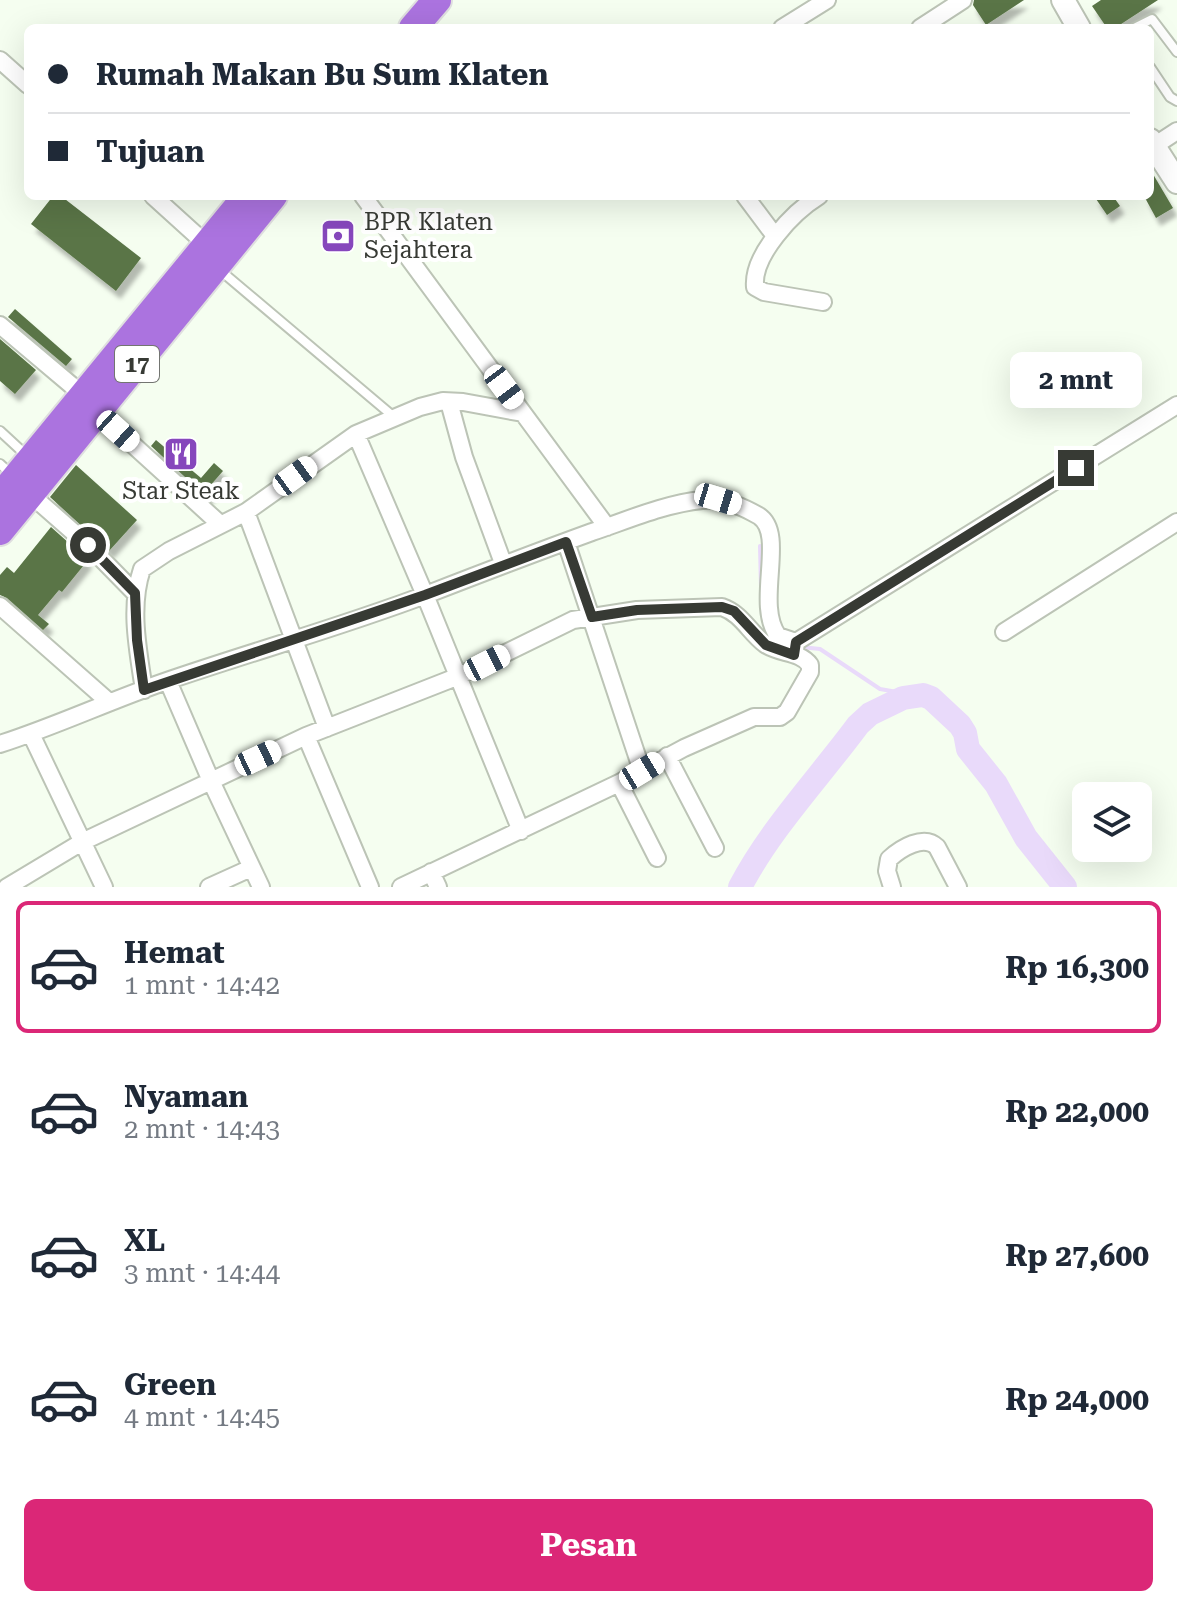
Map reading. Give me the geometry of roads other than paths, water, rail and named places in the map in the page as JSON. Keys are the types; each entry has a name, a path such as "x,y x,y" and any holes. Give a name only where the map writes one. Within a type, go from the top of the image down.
{"highway":[{"path":"393,24 413,0"},
{"path":"416,24 437,0"},
{"name":"17","path":"211,256 245,200"},
{"name":"17","path":"0,531 12,482 90,404 211,256 269,200"}],"street":[{"path":"788,24 825,0"},
{"path":"926,24 963,0"},
{"path":"0,60 24,81"},
{"path":"1154,142 1177,131"},
{"path":"1154,146 1177,182"},
{"path":"157,200 211,256"},
{"path":"366,200 607,527"},
{"path":"748,200 775,236"},
{"path":"815,200 775,236 754,278 755,287 764,292 823,302"},
{"path":"0,325 220,524"},
{"path":"449,402 464,457 503,563"},
{"path":"144,690 135,593 142,569 246,512 356,434 420,407 463,402 523,413"},
{"path":"7,887 82,842 306,736 459,676 573,620 637,610 722,607 734,611 766,645 795,648 1177,405"},
{"path":"356,434 521,831"},
{"path":"12,482 88,545 135,593"},
{"path":"0,744 168,681 425,595 503,563 657,509 718,499 761,517 771,529 772,537 768,583 771,624 778,636 808,661 810,672 787,712 780,717 754,717 667,756 521,831 435,880 401,887"},
{"path":"246,512 327,728"},
{"path":"1004,632 1177,522"},
{"path":"566,542 642,771"},
{"path":"0,606 109,702"},
{"path":"168,681 261,887"},
{"path":"31,734 104,887"},
{"path":"306,736 370,887"},
{"path":"667,756 715,848"},
{"path":"619,783 657,858"},
{"path":"892,887 887,871 889,859 925,841 933,842 937,847 958,887"},
{"path":"209,887 251,868"}],"lane":[{"path":"1142,24 1152,19 1177,52"},
{"path":"1154,73 1170,97 1177,101"},
{"path":"211,256 394,418"},
{"path":"0,431 12,482"}],"waterway":[{"path":"760,546 761,588"},
{"path":"801,647 820,649 880,689 914,695"},
{"path":"740,887 780,824 858,725 870,714 903,698 923,695 931,698 960,725 968,749 996,784 1026,838 1065,887"}],"place":[{"name":"BPR Klaten Sejahtera","path":"338,236"},
{"name":"Star Steak","path":"181,454"}]}
